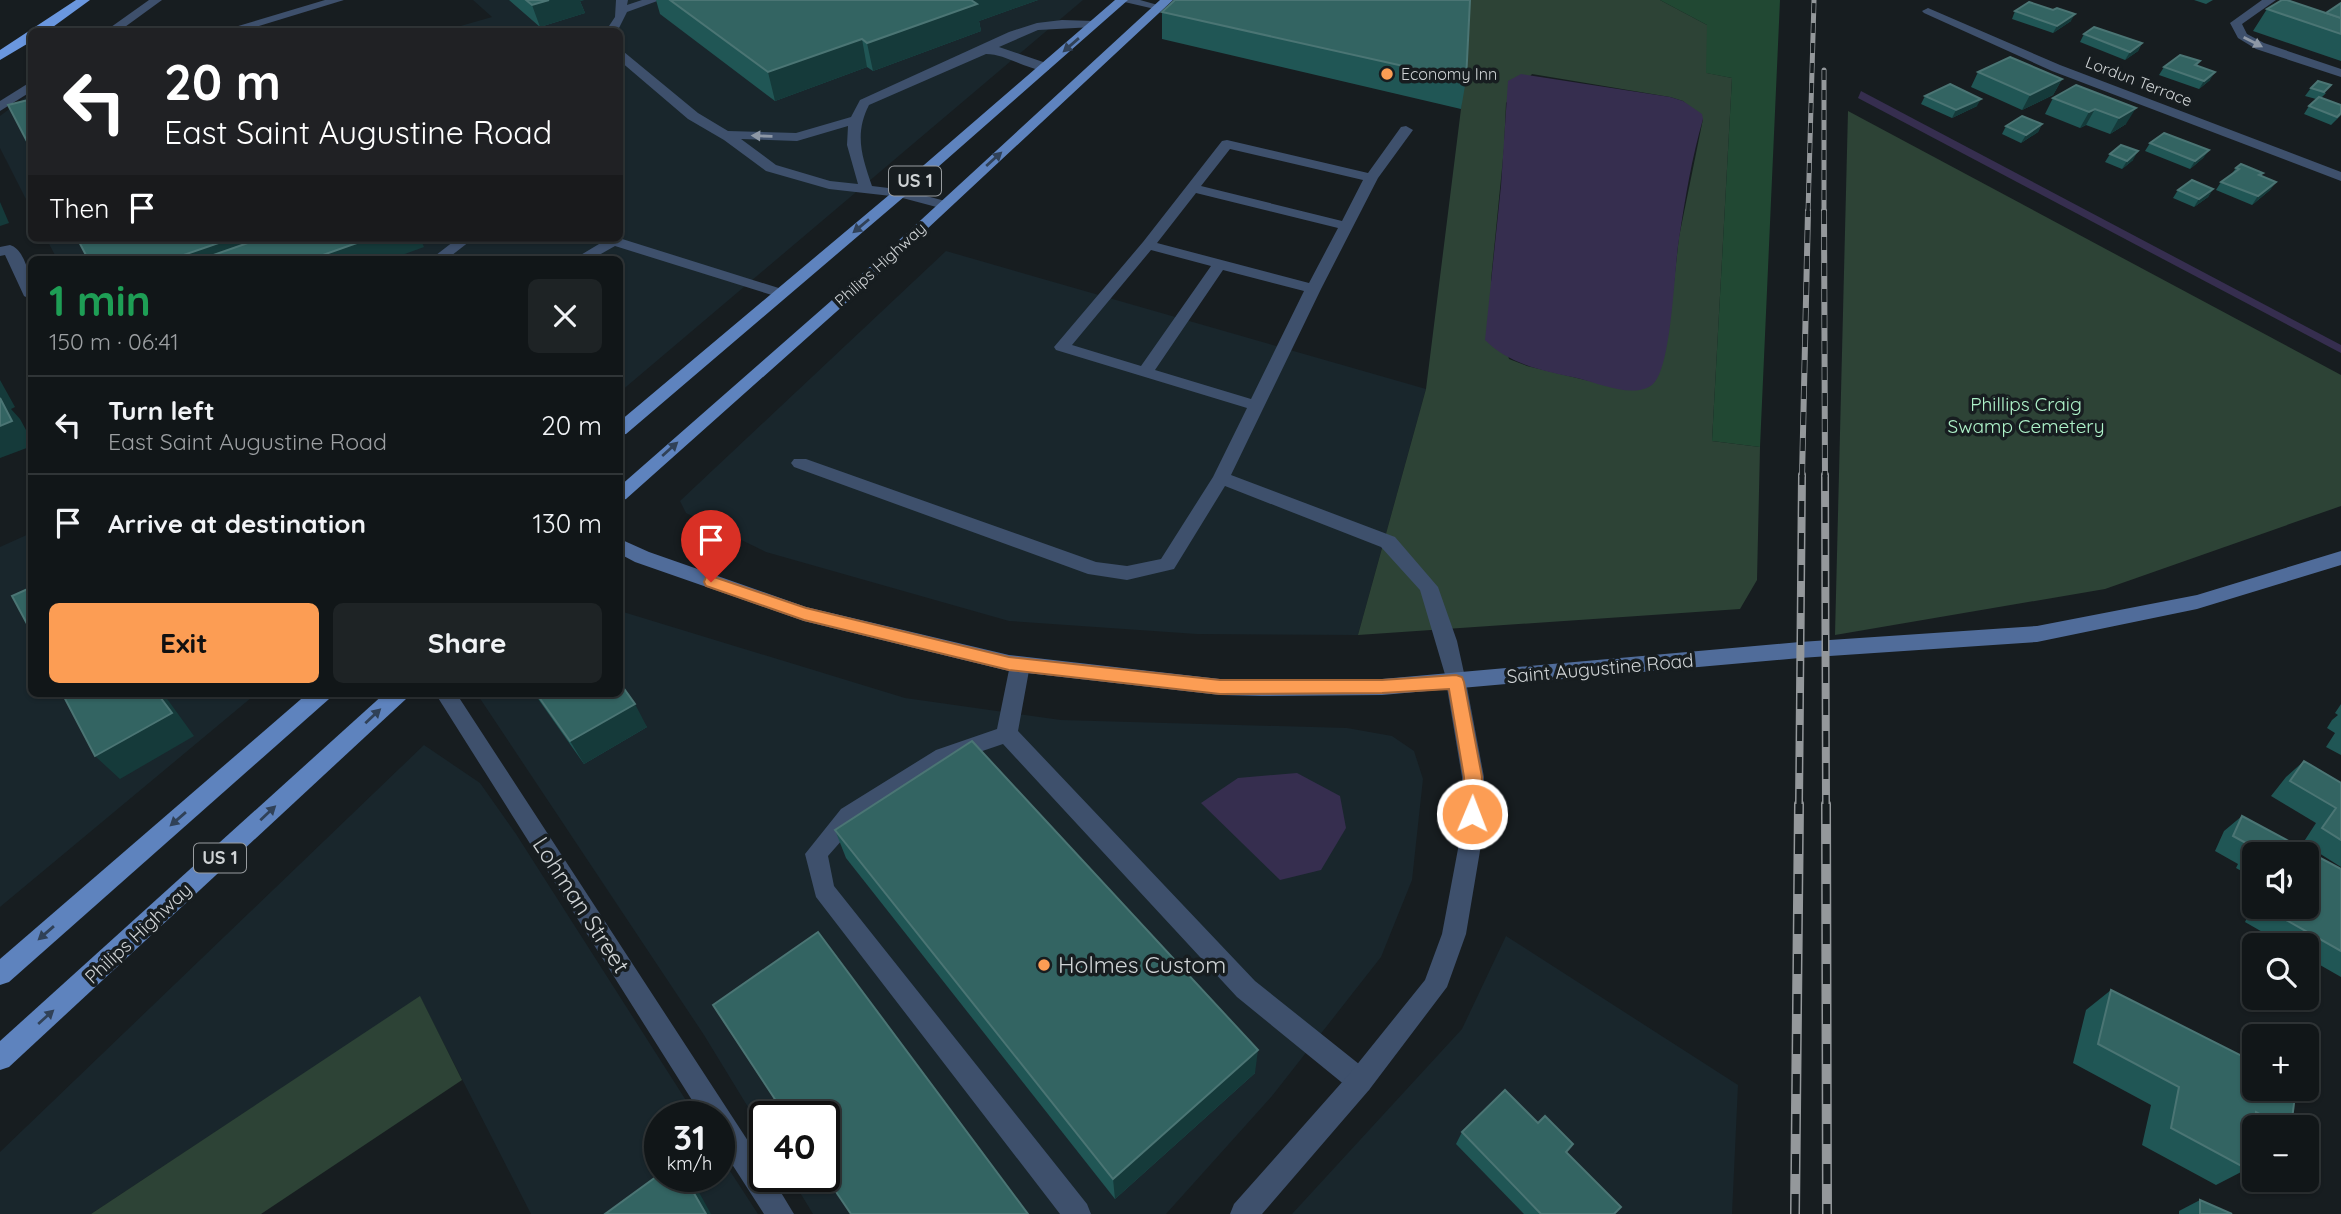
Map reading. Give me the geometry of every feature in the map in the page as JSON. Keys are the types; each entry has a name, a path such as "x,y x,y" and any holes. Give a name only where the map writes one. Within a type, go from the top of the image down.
{"highway":[{"path":"43,28 84,0"},
{"path":"0,56 28,38"}],"main road":[{"name":"US 1","path":"623,427 901,194 1122,0"},
{"name":"Philips Highway","path":"623,492 1166,6"},
{"name":"Saint Augustine Road","path":"623,548 642,557 804,614 1020,664 1220,687 1382,687 1800,650 2037,634 2197,603 2341,558"},
{"path":"0,974 317,697"},
{"name":"Philips Highway","path":"0,1058 395,697"}],"street":[{"path":"116,28 156,0"},
{"path":"238,28 338,0"},
{"path":"613,28 622,5 654,0"},
{"path":"1122,0 1166,6"},
{"path":"2270,0 2236,23 2242,36 2260,46 2341,73"},
{"name":"Lordun Terrace","path":"1928,11 2056,68 2341,177"},
{"path":"623,58 693,116 726,135 771,168 789,154 853,120 864,103 984,50 1016,31 1039,25 1094,24"},
{"path":"984,50 998,50 1045,67"},
{"path":"0,107 28,88"},
{"path":"853,120 853,148 866,187"},
{"path":"800,463 1095,569 1127,573 1167,564 1221,478 1313,289 1371,178 1406,130"},
{"path":"726,135 789,154 830,185 866,187 944,205"},
{"path":"1257,406 1062,347 1148,245 1227,144 1371,178"},
{"path":"1193,188 1346,226"},
{"path":"442,256 461,242"},
{"path":"586,256 612,242"},
{"path":"617,242 780,293"},
{"path":"1148,245 1313,289"},
{"path":"0,252 10,249 28,287"},
{"path":"1145,372 1220,264"},
{"path":"1221,478 1388,542 1429,587 1447,641 1473,777 1472,833 1454,934 1435,987 1360,1081 1244,1214"},
{"path":"1020,664 1007,734 1246,989 1360,1081"},
{"name":"Lohman Street","path":"448,697 707,1101"},
{"path":"1007,734 943,756 849,817 816,854 824,890 1077,1214"},
{"name":"Lohman Street","path":"735,1144 780,1214"}],"shaded area":[{"path":"473,0 1083,0 623,389 623,256 55,256 48,242 623,242 623,28 454,28 492,17"},
{"path":"1521,74 1670,97 1683,101 1702,114 1681,224 1664,358 1653,384 1646,388 1618,389 1542,370 1506,356 1485,340 1501,186 1508,81"},
{"path":"1861,91 2341,345 2341,353 1858,98"},
{"path":"28,95 28,203 0,148 0,116"},
{"path":"946,251 1426,389 1358,635 1197,634 1009,621 766,552 686,513 680,501"},
{"path":"28,534 28,697 252,697 0,907 0,547"},
{"path":"623,612 905,698 1061,720 1347,728 1392,736 1414,751 1423,779 1412,880 1381,957 1272,1096 1166,1214 813,1214 800,1192 840,1192 840,1101 749,1101 749,1109 704,1035 479,697 623,697"},
{"path":"424,745 480,783 516,834 686,1101 644,1101 644,1192 735,1192 735,1179 758,1214 531,1214 420,997 91,1214 0,1214 0,1152"},
{"path":"1297,773 1340,796 1346,828 1321,870 1280,880 1201,803 1238,778"},
{"path":"1506,936 1738,1085 1732,1214 1292,1214 1462,1029"}],"green space":[{"path":"1467,0 1660,0 1707,25 1707,73 1732,78 1712,441 1760,447 1757,580 1740,609 1358,635 1426,389 1461,109","holes":["1532,74 1683,101 1703,119 1679,237 1668,335 1627,390 1527,366 1509,359 1491,280 1506,103"]},
{"path":"1660,0 1780,0 1760,447 1712,441 1732,78 1706,73 1707,25"},
{"name":"Phillips Craig Swamp Cemetery","path":"1848,111 2341,375 2341,506 2105,589 1835,635"},
{"path":"420,996 462,1080 261,1214 91,1214"}],"building":[{"path":"526,0 549,0 532,5"},
{"path":"670,0 971,0 977,4 867,43 862,39 768,72"},
{"name":"Economy Inn","path":"1175,0 1470,0 1466,80 1162,12"},
{"path":"2282,0 2341,18 2341,34 2267,9"},
{"path":"2029,2 2075,14 2057,26 2015,11"},
{"path":"2341,3 2341,18 2326,13"},
{"path":"2094,27 2142,43 2130,52 2084,34"},
{"path":"2180,55 2200,61 2195,65 2215,72 2204,81 2164,67"},
{"path":"2010,57 2062,79 2030,95 1978,72"},
{"path":"2318,81 2331,85 2324,92 2311,88"},
{"path":"1950,84 1981,99 1956,110 1925,96"},
{"path":"2076,85 2136,108 2119,118 2095,109 2089,112 2053,98"},
{"path":"2319,97 2341,105 2341,113 2337,117 2309,106"},
{"path":"28,100 28,143 8,105"},
{"path":"2022,116 2042,124 2026,135 2006,126"},
{"path":"2164,133 2209,150 2195,161 2150,143"},
{"path":"2121,145 2138,151 2127,161 2110,154"},
{"path":"2241,164 2276,182 2258,196 2221,182 2239,169 2236,168"},
{"path":"2192,180 2213,189 2199,199 2178,190"},
{"path":"79,242 221,242 181,256 86,256"},
{"path":"251,242 360,242 320,256 211,256"},
{"path":"0,398 12,421 0,426"},
{"path":"28,589 28,626 12,596"},
{"path":"623,687 635,704 570,741 539,697 623,697"},
{"path":"64,697 160,697 172,713 95,756"},
{"name":"Holmes Custom","path":"972,741 1258,1050 1113,1179 835,830"},
{"path":"2304,761 2341,783 2341,840 2322,828 2336,808 2290,781"},
{"path":"2242,816 2291,842 2244,842 2233,836"},
{"path":"2319,857 2341,869 2341,951 2319,939 2319,933 2309,933 2284,919 2319,919"},
{"path":"818,932 1028,1214 851,1214 836,1192 840,1192 840,1101 776,1101 713,1005"},
{"path":"2111,990 2242,1056 2242,1101 2294,1101 2293,1115 2262,1115 2256,1112 2256,1115 2242,1115 2242,1166 2171,1128 2179,1087 2098,1044"},
{"path":"1505,1090 1538,1123 1545,1116 1573,1144 1566,1152 1621,1207 1614,1214 1541,1214 1462,1132"},
{"path":"644,1186 644,1192 693,1192 706,1214 605,1214"},
{"path":"2200,1200 2232,1214 2200,1214"}],"railway":[{"path":"1808,213 1814,0"},
{"path":"1824,70 1824,211"},
{"path":"1802,477 1808,211"},
{"path":"1824,211 1825,477"},
{"path":"1799,805 1802,475"},
{"path":"1825,475 1826,805"},
{"path":"1795,1214 1799,804"},
{"path":"1826,804 1827,1214"}],"place":[{"name":"Economy Inn","path":"1387,74"},
{"name":"Holmes Custom","path":"1044,965"}],"route":[{"path":"711,582 804,614 1009,663 1220,687 1382,687 1456,682 1473,777 1472,814"}]}
